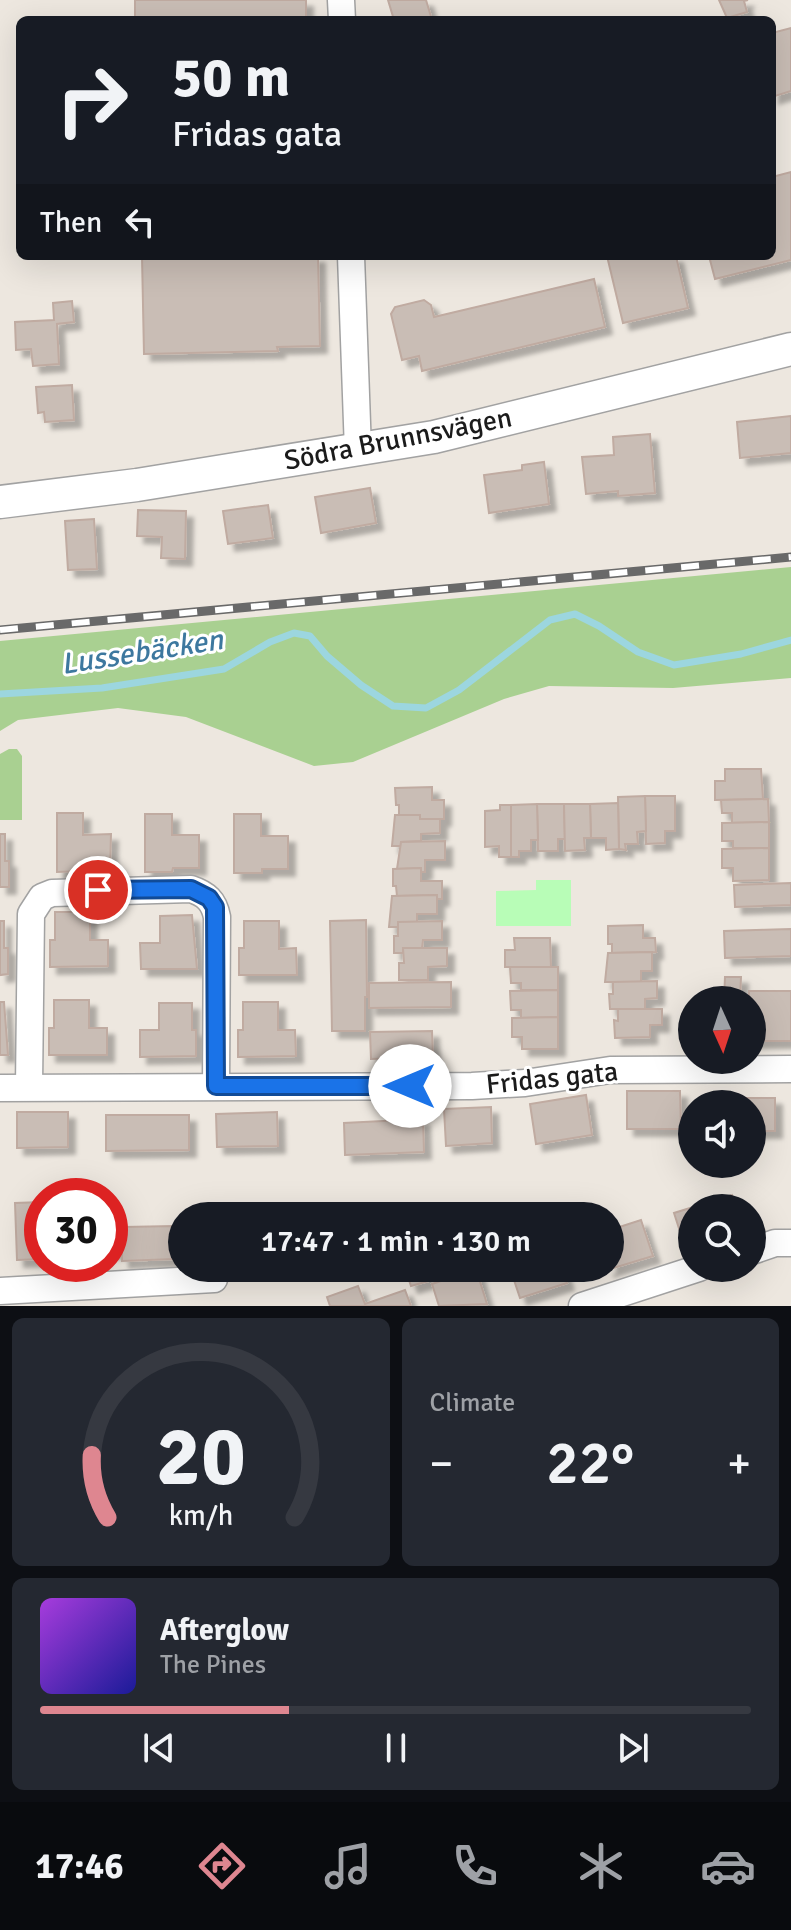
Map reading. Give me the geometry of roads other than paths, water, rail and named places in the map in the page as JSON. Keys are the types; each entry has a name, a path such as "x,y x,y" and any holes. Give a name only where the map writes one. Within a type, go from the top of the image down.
{"street":[{"path":"351,260 358,451"},
{"name":"Södra Brunnsvägen","path":"0,502 137,485 434,437 791,349"},
{"path":"29,1086 31,914 34,905 42,897 67,891 191,889 209,898 217,917 216,1086"},
{"name":"Fridas gata","path":"0,1088 483,1086 610,1070 791,1069"},
{"path":"766,1246 791,1243"},
{"path":"582,1306 678,1275"},
{"path":"0,1291 168,1282"}],"waterway":[{"name":"Lussebäcken","path":"0,694 102,688 224,669 270,642 294,633 310,636 327,656 361,685 393,706 426,708 459,690 550,620 575,614 638,652 674,665 741,654 791,640"}],"railway":[{"path":"0,630 791,557"}]}
